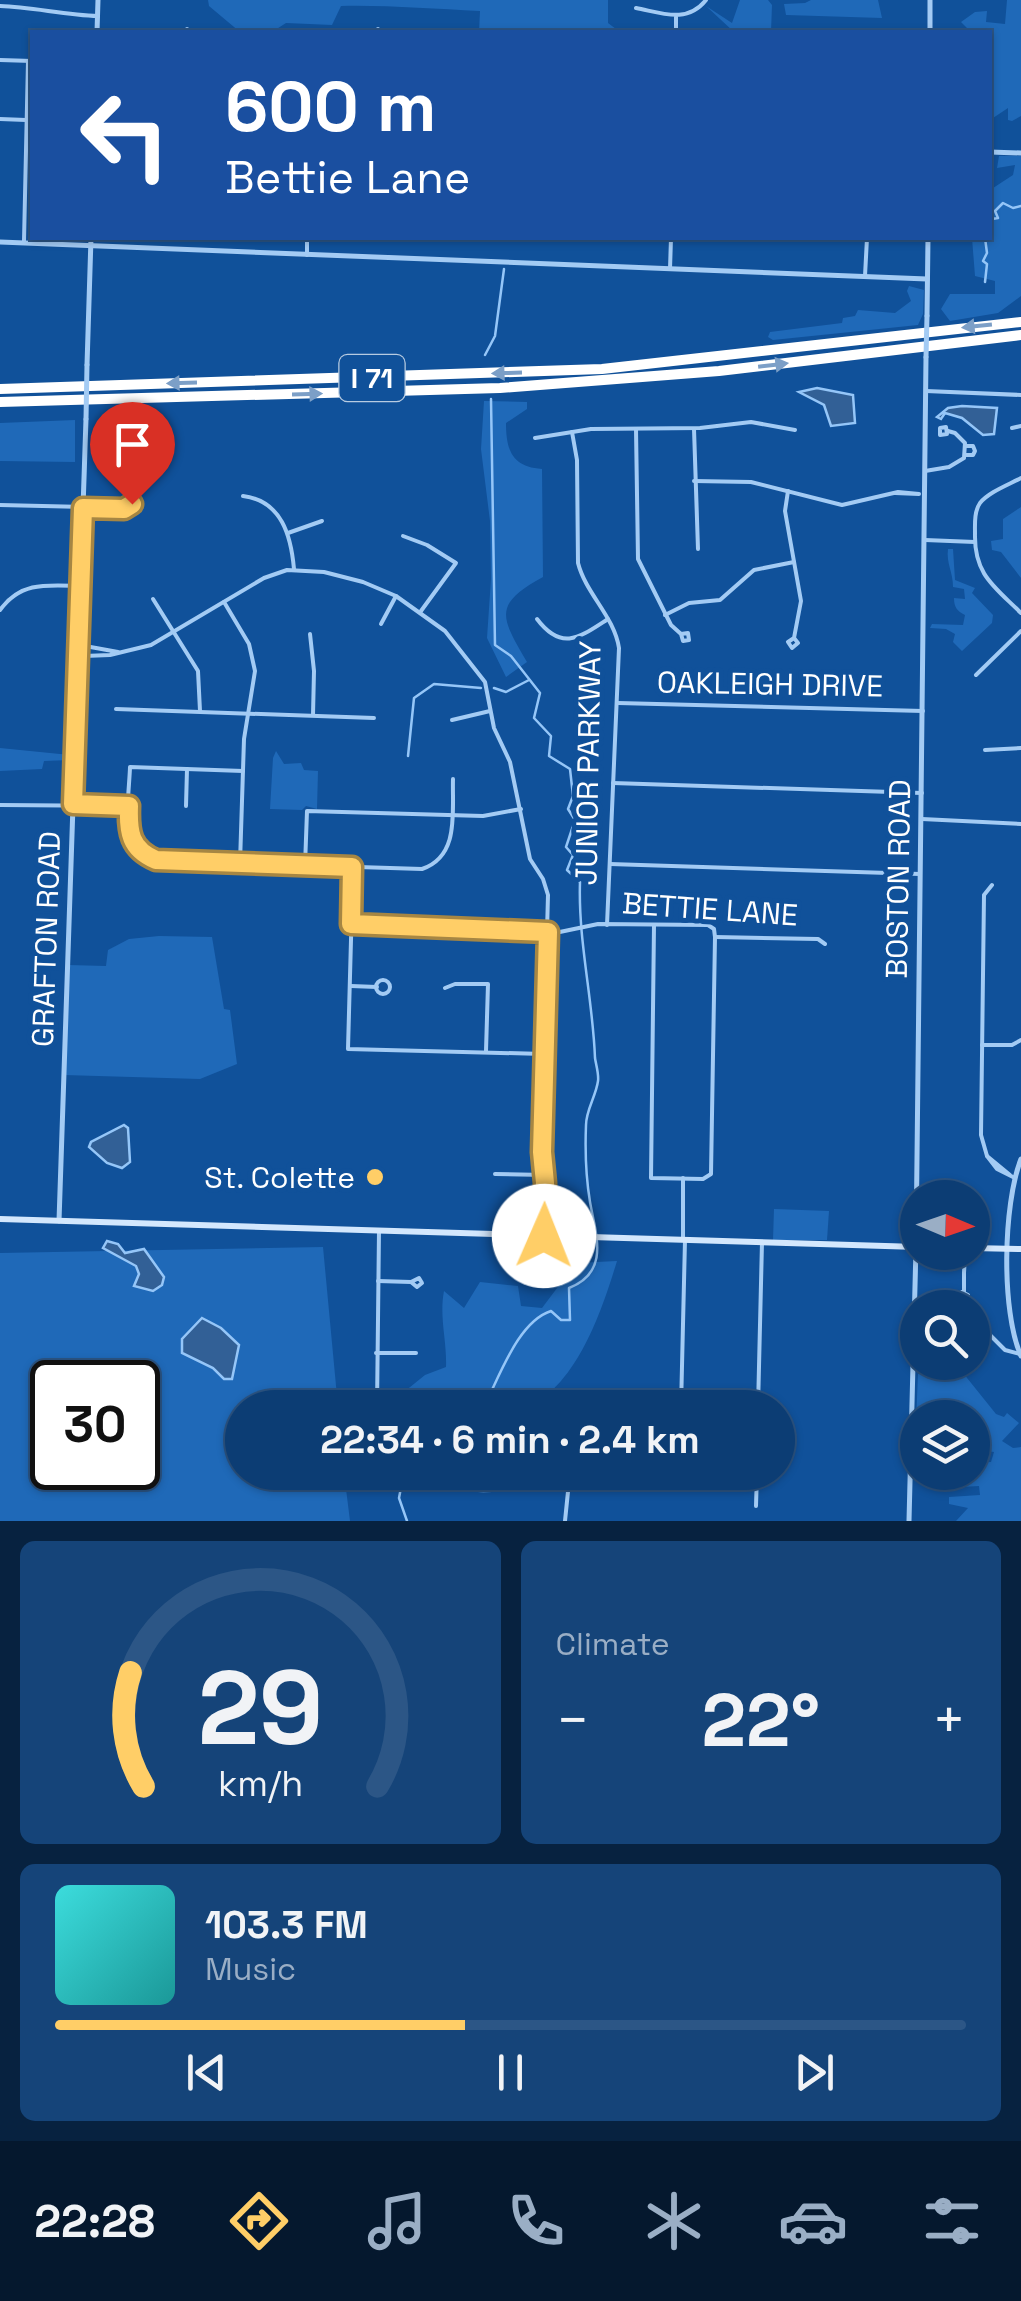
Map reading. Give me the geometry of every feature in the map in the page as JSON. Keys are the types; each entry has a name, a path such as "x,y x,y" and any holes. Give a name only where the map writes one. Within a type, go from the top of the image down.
{"highway":[{"name":"I 71","path":"0,389 602,369 1021,322"},
{"name":"I 71","path":"0,402 500,388 719,371 1021,335"}],"main road":[{"path":"0,1219 900,1246"},
{"path":"990,1248 1021,1249"}],"street":[{"path":"97,30 98,0"},
{"path":"636,8 676,15 695,11 706,0"},
{"path":"930,0 930,30"},
{"path":"0,6 98,16"},
{"path":"676,15 676,30"},
{"path":"0,60 30,61 24,244"},
{"path":"0,119 26,120"},
{"path":"992,152 1021,153"},
{"name":"GRAFTON ROAD","path":"59,1221 92,240"},
{"path":"170,240 170,249"},
{"path":"307,255 308,240"},
{"path":"670,269 671,240"},
{"path":"866,276 867,240"},
{"name":"BOSTON ROAD","path":"918,1180 925,540 922,494 928,240"},
{"path":"0,242 928,279"},
{"path":"926,391 1021,395"},
{"path":"535,438 572,432 755,422 795,430"},
{"path":"1012,428 1021,426"},
{"path":"636,428 639,564 665,615 681,634"},
{"path":"694,428 698,549"},
{"name":"JUNIOR PARKWAY","path":"572,432 577,460 579,567 618,643 608,924"},
{"path":"925,469 956,464 965,455 966,446 957,434 948,432"},
{"path":"0,506 124,509 132,504 125,442"},
{"path":"1021,478 982,502 975,515 974,542 984,576 1021,613"},
{"path":"694,481 749,481 842,505 896,493 922,494"},
{"path":"788,491 785,511 800,605 794,638"},
{"path":"243,496 271,507 288,532 294,570"},
{"path":"288,532 322,521"},
{"path":"404,536 428,545 456,563 421,611"},
{"path":"925,540 974,542"},
{"path":"665,615 692,602 722,599 754,570 794,562"},
{"path":"118,652 85,646 79,650 84,656 94,656 118,652 145,647 268,576 312,569 396,596 421,611 445,630 478,670 487,688 494,728 510,762 530,859 545,882 549,902 542,1155 544,1236"},
{"path":"0,610 14,595 32,586 80,586"},
{"path":"381,624 396,596"},
{"path":"153,599 199,674 200,712"},
{"path":"224,602 254,658 256,680 243,771 240,864"},
{"path":"537,619 550,633 567,639 580,636 608,619"},
{"path":"976,675 1021,632"},
{"path":"310,634 313,716"},
{"name":"OAKLEIGH DRIVE","path":"616,703 923,710"},
{"path":"116,709 374,718"},
{"path":"452,720 490,711"},
{"path":"985,750 1021,748"},
{"path":"243,771 130,767 131,839 150,858 240,864 428,867 448,849 453,778"},
{"path":"186,806 187,769"},
{"path":"613,783 922,793"},
{"path":"0,804 129,806"},
{"path":"305,866 306,811 487,816 520,809"},
{"path":"922,819 1021,824"},
{"path":"610,864 921,874"},
{"path":"352,867 348,1049 544,1054"},
{"path":"992,885 984,894 980,1135 987,1156 1012,1177"},
{"name":"BETTIE LANE","path":"351,924 548,932 608,924 708,926 714,929 715,937 818,939 825,944"},
{"path":"654,925 651,1178 706,1179 711,1174 715,937"},
{"path":"445,988 455,984 488,984 486,1052"},
{"path":"349,986 377,987"},
{"path":"982,1044 1010,1045 1021,1040"},
{"path":"1020,1355 1008,1312 1012,1177 1021,1159"},
{"path":"495,1174 545,1176"},
{"path":"680,1390 683,1178"},
{"path":"376,1390 380,1231"},
{"path":"758,1390 762,1242"},
{"name":"BOSTON ROAD","path":"909,1521 916,1270"},
{"path":"378,1282 411,1282"},
{"path":"990,1335 1005,1350 1020,1355"},
{"path":"376,1352 416,1354"},
{"path":"565,1521 568,1490"},
{"path":"756,1490 756,1506"}],"shaded area":[{"path":"208,0 608,0 608,23 617,30 479,30 480,11 341,6 332,25 286,23 275,30 238,30 209,6"},
{"path":"740,0 768,0 772,5 771,30 732,30 706,6 732,23"},
{"path":"878,0 882,18 786,15 784,4"},
{"path":"1007,0 1021,0 1021,116 1012,121 1008,120 1008,108 992,119 994,29 969,30 961,22 975,12 987,11 986,22 1005,24"},
{"path":"999,156 1021,156 1021,296 998,313 950,321 941,309 950,294 995,294 995,281 975,276 972,240 992,240 992,189 1013,175 1015,165 997,168"},
{"path":"909,286 924,290 923,314 918,325 773,340 768,337 770,332 842,323 843,318 855,316 858,310 895,313 911,301"},
{"path":"817,388 853,395 855,423 831,426 824,405 799,392"},
{"path":"484,401 527,402 527,409 506,423 507,441 517,461 542,469 543,577 509,604 507,623 527,662 506,677 487,638 491,579 490,521 481,449"},
{"path":"948,408 997,408 994,434 983,435 962,418 945,413 941,419 937,417"},
{"path":"75,420 75,462 0,461 0,423"},
{"path":"1021,507 1021,578 1001,552 992,550 991,541 1003,539 1003,519"},
{"path":"948,549 953,549 955,580 975,588 972,593 993,615 992,623 962,651 953,642 955,634 930,628 932,624 963,625 965,615 956,608 954,598 965,599 964,589 953,587"},
{"path":"0,748 70,755 70,760 44,761 42,769 0,771"},
{"path":"276,751 284,764 301,763 304,770 318,771 317,809 270,809"},
{"path":"212,937 224,1009 230,1010 237,1064 200,1079 64,1075 68,965 106,966 108,950 129,939"},
{"path":"124,1125 128,1128 130,1162 122,1168 107,1163 89,1147 91,1142"},
{"path":"774,1209 829,1211 827,1240 773,1240"},
{"path":"107,1241 118,1244 125,1253 144,1249 164,1277 162,1285 153,1291 134,1286 139,1274 136,1266 103,1248"},
{"path":"323,1247 336,1390 225,1390 225,1490 346,1490 350,1521 0,1521 0,1253"},
{"path":"617,1261 585,1345 552,1390 406,1390 425,1375 446,1367 444,1291 464,1308 480,1282 518,1286 521,1306 542,1308 576,1263"},
{"path":"202,1318 221,1328 239,1345 232,1379 224,1379 213,1368 182,1353 182,1339"},
{"path":"918,1380 969,1380 985,1400 917,1400"},
{"path":"990,1407 996,1414 1004,1417 1007,1413 1019,1423 1002,1441 1013,1448 1021,1447 1021,1521 956,1521 968,1508 949,1504 949,1497 980,1495 979,1490 990,1490 994,1452 990,1451"}],"waterway":[{"path":"992,219 998,218 995,211 1003,203 1013,208 1021,206"},
{"path":"985,240 985,282"},
{"path":"485,355 495,336 504,269"},
{"path":"491,399 495,645 511,656 540,693 534,718 551,736 549,756 570,769 573,796 568,809 575,820 566,847 573,855 567,870 580,882 581,926 598,1075 586,1119 588,1183 597,1240 595,1263 582,1281 569,1288 570,1320 561,1320 551,1311 539,1317 519,1339 492,1390"},
{"path":"494,688 506,692 529,680"},
{"path":"408,756 414,698 434,684 481,688"},
{"path":"401,1490 399,1498 407,1521"},
{"path":"467,1490 508,1490"}],"place":[{"name":"St. Colette","path":"375,1177"}],"route":[{"path":"132,504 124,509 83,508 73,804 129,806 131,839 140,852 156,860 352,867 351,924 548,932 542,1152 544,1236"}]}
